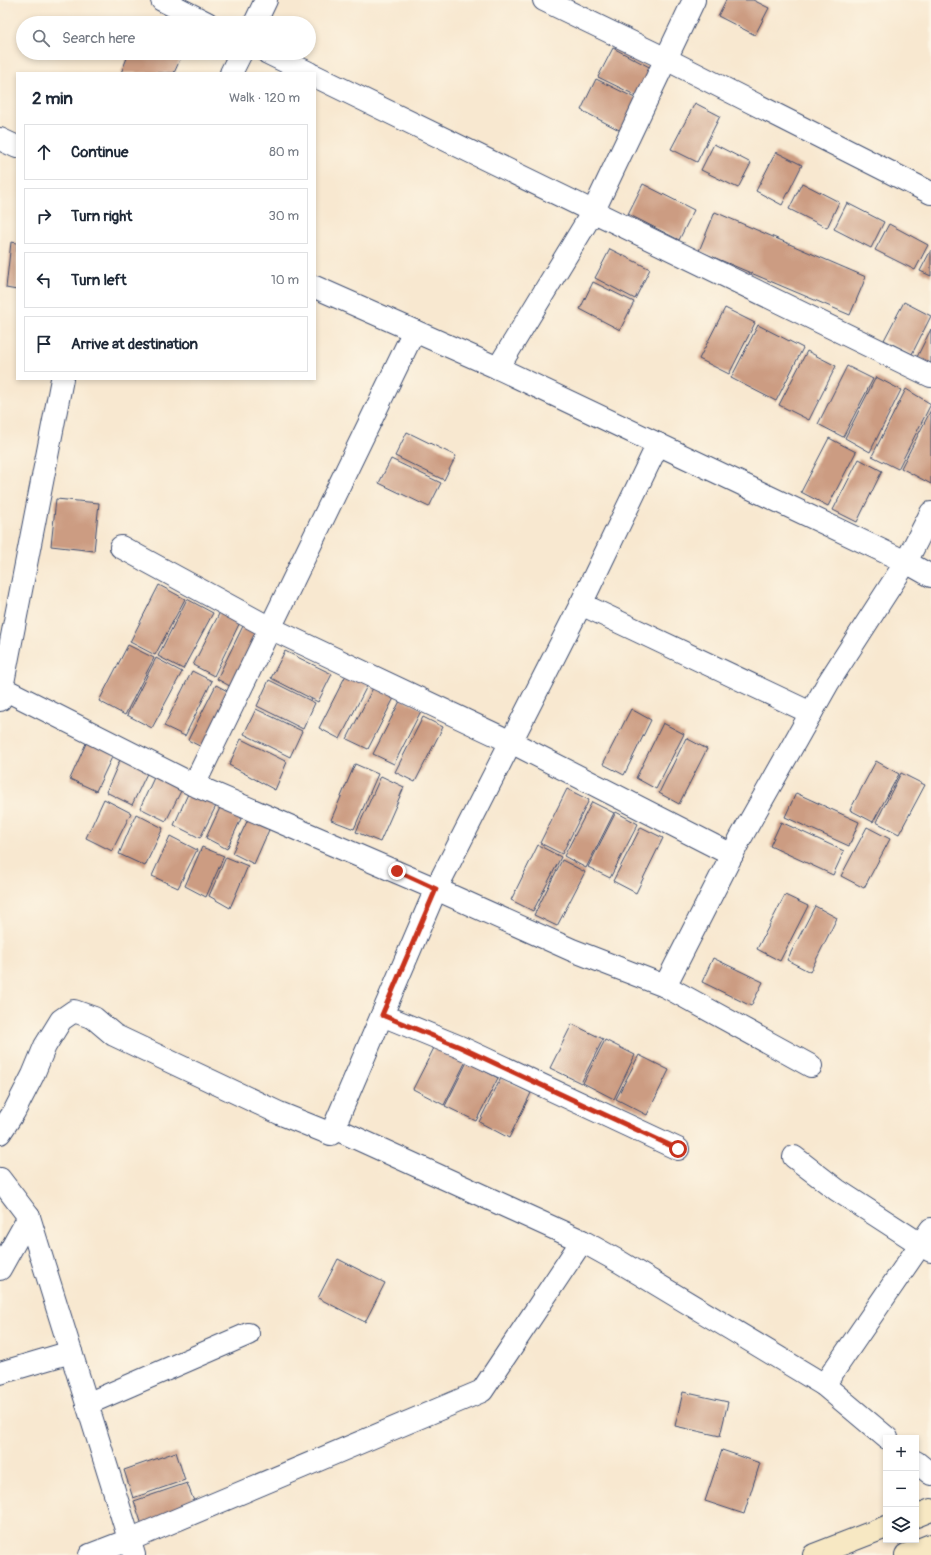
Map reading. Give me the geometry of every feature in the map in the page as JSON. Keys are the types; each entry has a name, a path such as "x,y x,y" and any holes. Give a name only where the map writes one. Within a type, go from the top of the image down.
{"main road":[{"path":"919,1515 931,1510"},
{"path":"814,1555 883,1528"},
{"path":"906,1555 931,1545"}],"street":[{"path":"162,0 194,16"},
{"path":"258,16 266,0"},
{"path":"544,0 666,59 931,192"},
{"path":"498,368 594,210 694,0"},
{"path":"232,72 237,60"},
{"path":"282,60 307,72"},
{"path":"316,76 594,210 931,376"},
{"path":"0,139 16,147"},
{"path":"316,287 498,368 906,562 931,576"},
{"path":"194,785 414,331"},
{"path":"62,380 1,692 194,785 436,889 572,950 665,986 811,1066"},
{"path":"0,1132 14,1112 33,1075 45,1046 61,1020 74,1011 94,1018 114,1035 280,1113 332,1134 436,889 581,604 658,444"},
{"path":"665,986 732,855 811,713 828,683 906,562 931,513"},
{"path":"121,547 270,628 511,742 732,855"},
{"path":"581,604 811,713"},
{"path":"382,1015 460,1047 678,1149"},
{"path":"334,1128 582,1241 620,1262 824,1385 883,1435"},
{"path":"794,1157 837,1190 928,1241 824,1385"},
{"path":"0,1179 29,1217 132,1548"},
{"path":"0,1269 29,1217"},
{"path":"90,1555 132,1548 482,1391 582,1241"},
{"path":"87,1404 248,1334"},
{"path":"0,1372 71,1352"},
{"path":"919,1464 931,1474"}],"building":[{"path":"726,0 753,0 769,8 755,35 718,16"},
{"path":"613,48 655,70 641,98 598,77"},
{"path":"126,60 180,60 174,72 121,72"},
{"path":"596,79 639,100 623,132 581,110"},
{"path":"695,103 720,116 697,162 671,149"},
{"path":"714,144 751,163 738,188 701,170"},
{"path":"776,152 802,165 782,205 756,191"},
{"path":"802,183 839,202 827,228 789,209"},
{"path":"643,184 694,210 679,240 628,214"},
{"path":"847,203 884,222 871,248 834,229"},
{"path":"715,212 866,277 850,315 699,251"},
{"path":"889,224 928,245 915,270 875,250"},
{"path":"11,242 16,243 16,290 6,288"},
{"path":"610,249 650,269 635,299 595,278"},
{"path":"931,250 931,276 920,271"},
{"path":"593,282 634,302 620,330 580,309"},
{"path":"904,302 931,316 912,354 884,340"},
{"path":"725,308 755,323 729,374 699,359"},
{"path":"758,325 803,348 776,401 731,378"},
{"path":"931,329 931,364 917,357"},
{"path":"807,351 836,366 809,420 779,405"},
{"path":"847,366 873,379 843,437 818,424"},
{"path":"876,377 901,390 870,452 845,438"},
{"path":"906,389 931,404 898,469 872,456"},
{"path":"931,410 931,484 901,468"},
{"path":"407,432 456,456 444,480 395,456"},
{"path":"829,438 856,452 828,506 801,492"},
{"path":"391,459 441,483 429,507 379,483"},
{"path":"859,459 882,471 857,522 833,510"},
{"path":"56,499 99,503 94,551 51,546"},
{"path":"159,585 185,599 155,655 130,642"},
{"path":"187,599 213,613 183,669 158,656"},
{"path":"221,610 241,620 214,676 193,665"},
{"path":"244,624 265,635 237,690 217,679"},
{"path":"128,645 154,658 125,715 99,701"},
{"path":"285,651 332,674 318,702 271,678"},
{"path":"156,658 182,672 152,728 127,715"},
{"path":"192,671 212,681 185,736 164,726"},
{"path":"347,673 368,684 340,739 319,728"},
{"path":"269,680 315,703 303,729 257,706"},
{"path":"375,684 396,694 368,749 347,739"},
{"path":"216,685 237,696 209,751 188,740"},
{"path":"401,699 422,709 394,764 373,754"},
{"path":"256,709 302,731 290,757 244,734"},
{"path":"631,709 651,720 624,775 603,764"},
{"path":"423,717 443,727 415,782 395,772"},
{"path":"663,723 684,734 656,789 636,778"},
{"path":"686,738 707,749 679,804 659,793"},
{"path":"88,739 114,753 96,791 70,779"},
{"path":"241,739 287,762 275,790 229,765"},
{"path":"123,753 150,767 132,805 106,792"},
{"path":"876,761 899,774 873,822 850,810"},
{"path":"355,764 378,774 354,829 331,820"},
{"path":"158,769 185,783 166,821 140,808"},
{"path":"901,773 925,785 899,834 876,822"},
{"path":"381,776 404,787 380,842 356,832"},
{"path":"192,785 219,800 200,838 174,825"},
{"path":"567,789 589,800 562,854 540,843"},
{"path":"796,793 859,822 849,846 785,817"},
{"path":"104,799 131,813 112,851 86,838"},
{"path":"224,799 246,808 227,849 206,838"},
{"path":"592,802 614,813 586,868 564,856"},
{"path":"616,812 638,824 610,878 588,867"},
{"path":"251,813 272,823 254,864 232,853"},
{"path":"136,814 163,828 145,866 119,854"},
{"path":"781,822 844,851 833,875 770,846"},
{"path":"641,827 663,838 636,893 613,881"},
{"path":"867,827 890,839 864,888 841,876"},
{"path":"170,836 197,850 178,888 152,876"},
{"path":"538,845 561,857 533,911 511,900"},
{"path":"202,847 224,856 206,897 185,886"},
{"path":"226,857 248,866 230,908 209,896"},
{"path":"562,860 585,872 557,926 534,915"},
{"path":"785,895 808,906 780,961 757,949"},
{"path":"815,906 837,918 810,972 787,960"},
{"path":"713,958 763,982 751,1006 702,982"},
{"path":"572,1024 603,1039 581,1083 550,1068"},
{"path":"605,1040 635,1055 614,1099 583,1083"},
{"path":"435,1046 466,1061 444,1105 413,1089"},
{"path":"639,1055 669,1070 647,1115 616,1099"},
{"path":"467,1062 498,1078 476,1121 445,1106"},
{"path":"501,1078 531,1093 509,1138 479,1122"},
{"path":"338,1259 385,1283 365,1322 318,1298"},
{"path":"683,1392 728,1402 720,1436 675,1426"},
{"path":"722,1450 760,1463 744,1514 705,1501"},
{"path":"176,1452 185,1480 133,1498 124,1470"},
{"path":"187,1483 197,1509 143,1528 134,1501"}],"route":[{"path":"397,871 436,889 382,1015 460,1047 678,1149"}]}
